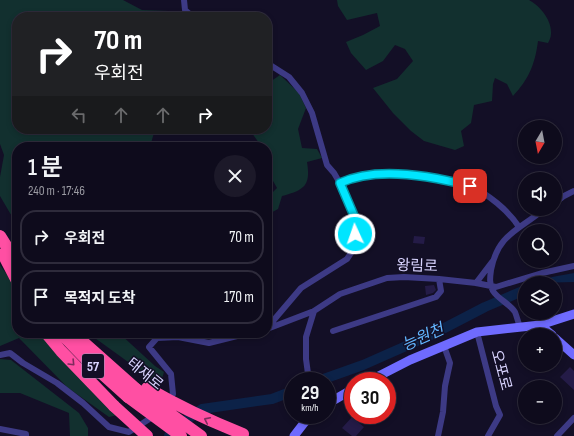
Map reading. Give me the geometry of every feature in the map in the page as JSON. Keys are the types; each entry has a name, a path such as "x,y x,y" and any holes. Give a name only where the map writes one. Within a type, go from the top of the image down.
{"highway":[{"path":"0,236 3,250 12,269"},
{"path":"3,250 12,256"},
{"path":"3,250 12,258"},
{"path":"3,250 12,263"},
{"path":"50,338 114,406 147,436"},
{"name":"태재로","path":"66,338 87,360 137,391 201,436"},
{"name":"태재로","path":"79,338 137,391"},
{"path":"89,338 137,391 174,404 217,424 246,435"},
{"name":"57","path":"137,391 181,436"}],"main road":[{"name":"오포로","path":"387,372 410,360 477,332 540,325 574,314"},
{"path":"540,325 544,328"},
{"path":"562,344 574,355"},
{"path":"294,436 303,424"}],"street":[{"path":"184,0 185,10 187,12"},
{"path":"272,66 289,77 302,92 312,113 326,165 334,173 342,187 355,218 356,225 353,250 347,259 302,288 272,323"},
{"path":"342,187 352,178 385,174 446,180 470,186 489,198 507,212 518,226"},
{"path":"562,198 574,191"},
{"path":"524,224 536,216"},
{"path":"476,282 494,259 502,243 518,228"},
{"path":"494,259 490,285 494,292 513,310 520,327"},
{"name":"왕림로","path":"272,327 314,311 340,294 387,278 404,277 476,282 496,287 574,266"},
{"path":"333,331 436,296 441,291 439,279"},
{"path":"308,372 306,337 314,311"},
{"name":"오포로","path":"477,332 496,406 500,415 488,436"},
{"path":"0,355 10,352 23,363 57,383 109,427 129,432 158,414 173,394 171,374 149,347 157,338"},
{"path":"183,338 209,343 229,338"},
{"path":"438,436 443,412 444,386 450,364 444,346"},
{"path":"557,436 574,418"},
{"path":"0,429 26,434 26,436"}],"green space":[{"path":"0,0 123,0 142,10 170,12 12,12 12,134 154,134 151,142 12,142 12,216 0,196 0,177 4,155 0,144"},
{"path":"337,0 529,0 544,14 550,24 551,35 548,43 538,41 535,57 530,71 519,90 513,96 507,84 495,78 493,84 492,101 474,105 471,123 461,131 464,146 455,150 424,141 411,131 393,113 373,88 397,79 413,61 405,49 395,45 383,61 366,70 351,53 346,42 380,26 377,13 347,20 338,6"},
{"path":"280,75 299,93 306,108 298,129 302,148 317,149 322,158 307,162 307,182 296,192 282,196 278,209 272,212 272,192 277,188 272,179 272,142 258,142 253,134 272,134 272,81"},
{"path":"0,265 12,282 12,338 19,338 0,346"},
{"path":"19,338 48,338 118,415 109,417 67,387"},
{"path":"95,338 124,338 155,366 164,372 160,385"},
{"path":"0,359 11,360 79,413 88,428 88,436 70,436 69,413 20,393 0,393"}],"water":[{"path":"574,273 574,282 562,282 562,276 558,276"}],"building":[{"path":"414,236 425,237 424,244 413,243"},
{"path":"434,285 436,290 433,293 426,295 425,286"},
{"path":"570,367 574,371 574,390 560,377"},
{"path":"346,424 360,424 364,427 356,436 352,436 342,428"}],"waterway":[{"name":"능원천","path":"336,375 363,365 431,335 485,307 518,293"},
{"name":"능원천","path":"169,436 185,421 202,409 272,399 284,394"}],"route":[{"path":"355,234 355,218 340,183 349,179 394,174 446,180 470,186"}]}
